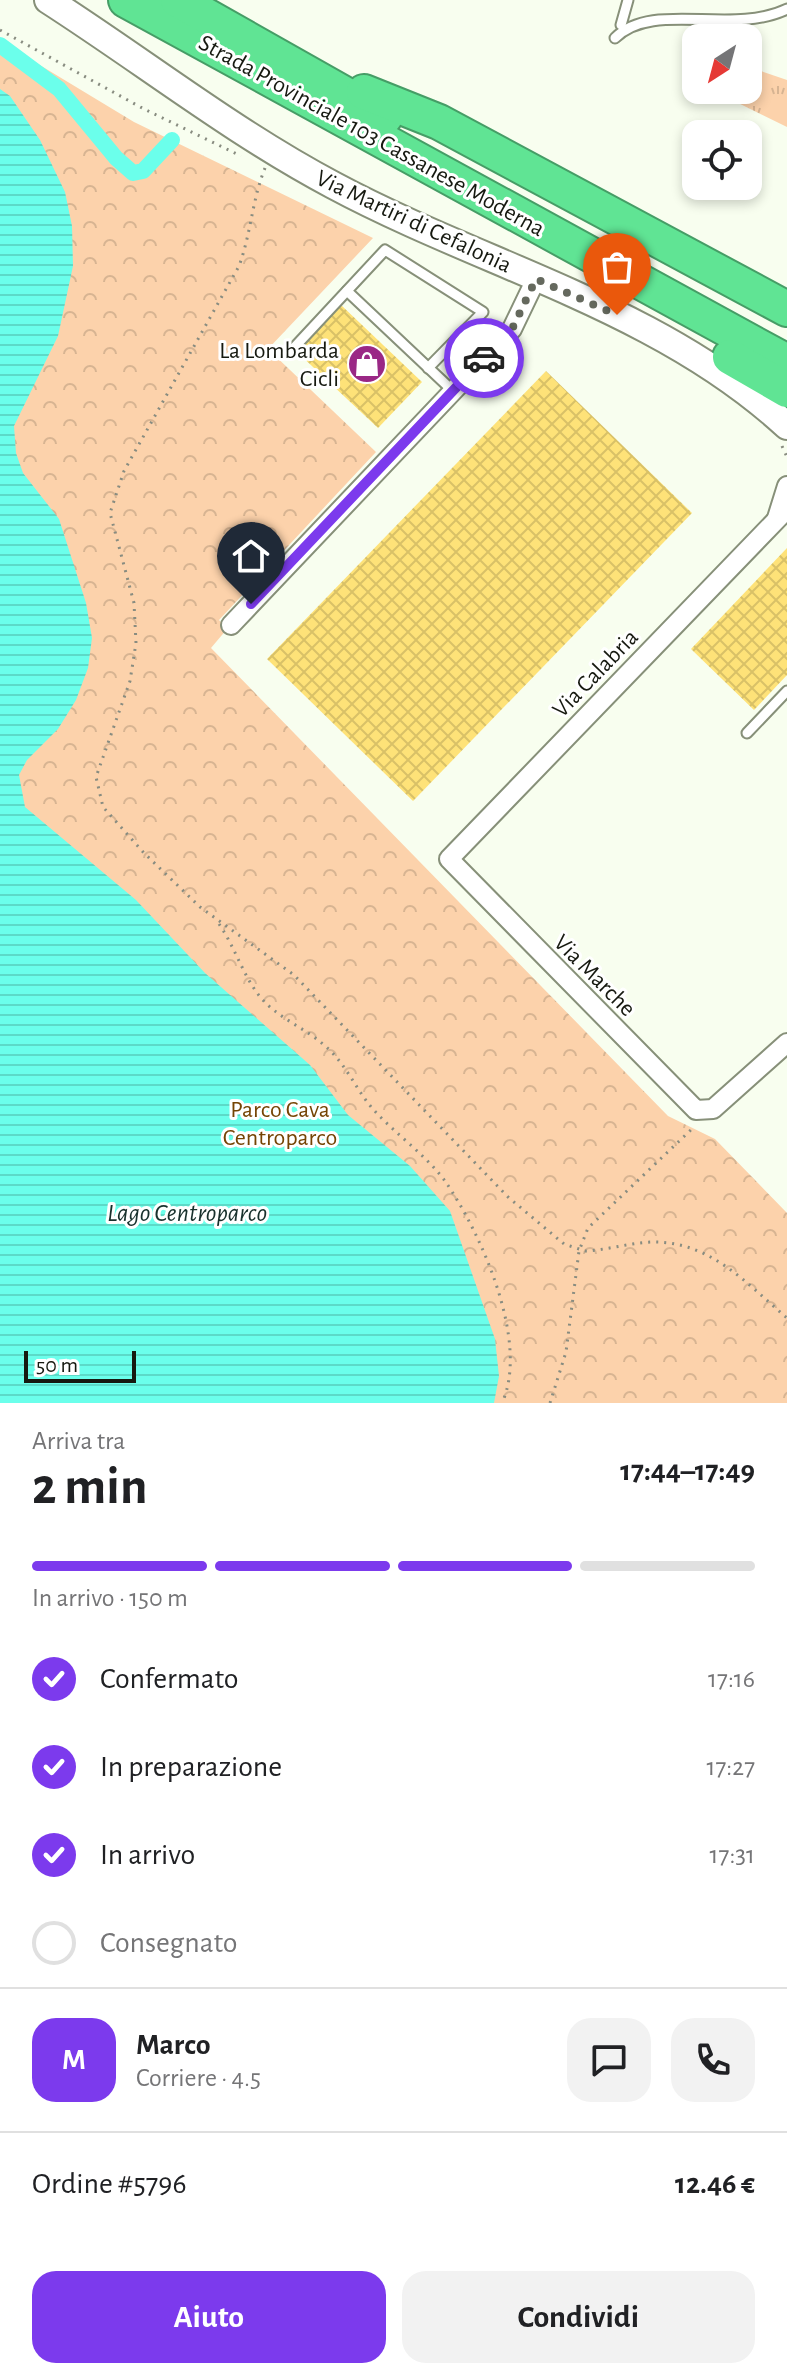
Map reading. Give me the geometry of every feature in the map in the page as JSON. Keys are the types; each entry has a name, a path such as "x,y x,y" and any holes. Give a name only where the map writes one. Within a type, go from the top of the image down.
{"highway":[{"name":"Strada Provinciale 103 Cassanese Moderna","path":"126,0 284,74 787,342"},
{"name":"Strada Provinciale 103 Cassanese Moderna","path":"178,0 284,74 787,362"},
{"path":"284,74 439,122 785,308"},
{"path":"284,74 416,183 531,244 787,390"}],"street":[{"name":"Via Martiri di Cefalonia","path":"48,0 225,120 332,185 644,327 737,383 787,426"},
{"path":"231,625 512,329 536,279"},
{"name":"Via Calabria","path":"450,860 781,515 787,486"},
{"name":"Via Marche","path":"450,860 694,1109 713,1109"},
{"path":"713,1109 787,1043"}],"lane":[{"path":"628,0 617,35 636,13"},
{"path":"689,8 758,17 787,9"},
{"path":"290,352 385,250 483,312 428,368"},
{"path":"347,291 453,391"},
{"path":"747,733 787,691"}],"path":[{"path":"0,30 144,109 265,168 256,192 250,237 239,266 124,471 110,506 111,521 137,621 130,681 96,777 103,807 122,830 215,919 294,975 508,1197 552,1236 579,1251 649,1242 690,1247 712,1255 787,1318"},
{"path":"215,919 260,997 273,1010 326,1045 371,1107 444,1180 480,1245 498,1290 511,1360 511,1381 502,1403"},
{"path":"550,1403 566,1352 579,1251 593,1221 713,1109"}],"green space":[{"name":"Parco Cava Centroparco","path":"0,41 134,122 373,238 268,349 376,452 219,620 227,629 211,648 668,1116 715,1139 787,1213 787,1403 0,1403"},
{"path":"762,71 787,80 787,127 740,104 762,104"}],"water":[{"name":"Lago Centroparco","path":"0,89 10,96 40,140 65,192 72,226 73,266 58,336 14,426 16,453 23,473 59,519 86,603 92,638 88,668 76,700 58,729 27,760 19,775 25,807 136,900 205,973 310,1065 348,1115 410,1166 450,1211 495,1339 499,1376 494,1403 0,1403"}],"building":[{"path":"341,305 422,382 378,428 297,352"},
{"path":"546,371 692,513 413,801 267,659"},
{"path":"787,548 787,675 754,710 691,649"}],"waterway":[{"path":"0,45 59,89 116,158 133,173 143,171 172,140"}],"way so far":[{"path":"484,358 512,329 536,279 617,315"}],"place":[{"name":"La Lombarda Cicli","path":"367,364"}],"route":[{"path":"251,604 484,358"}]}
